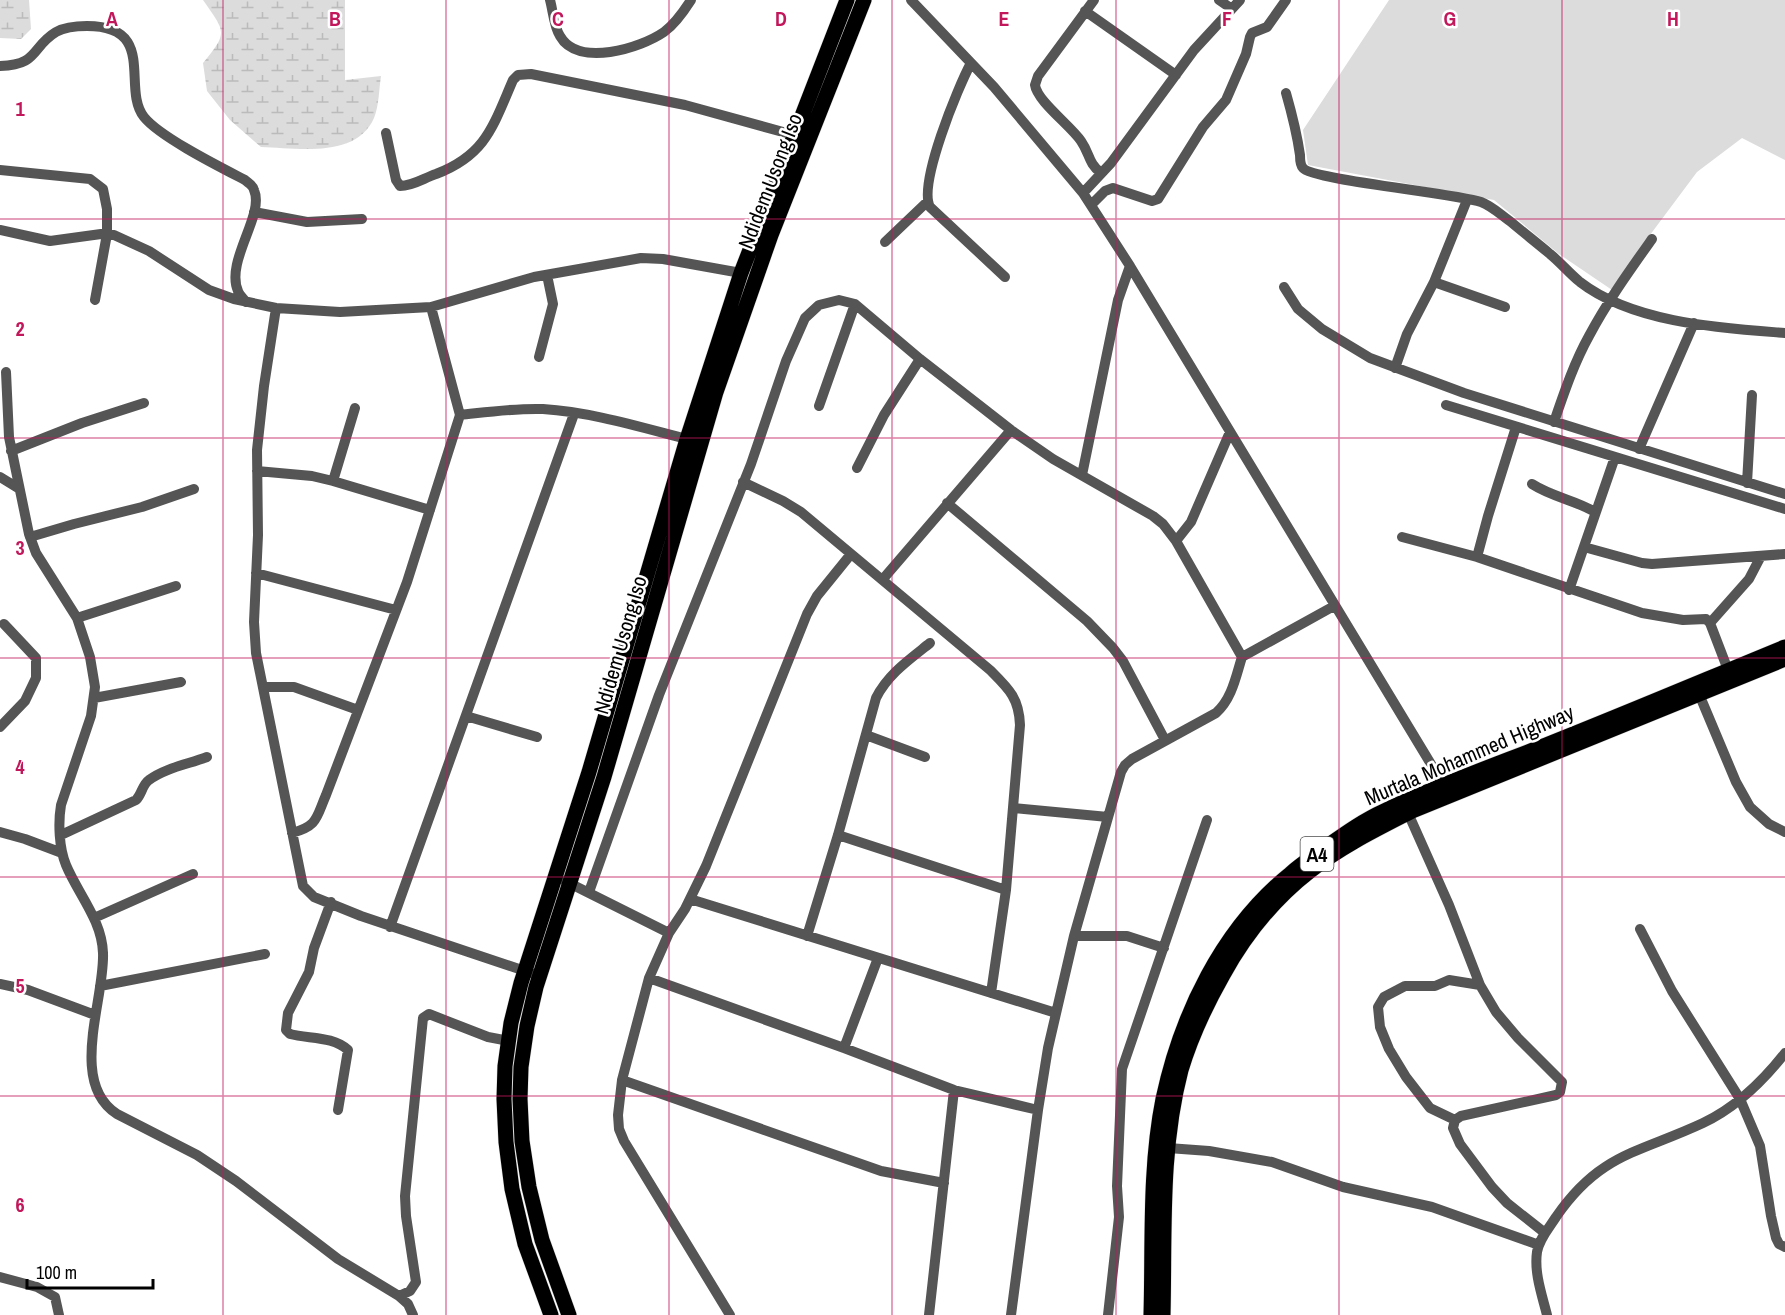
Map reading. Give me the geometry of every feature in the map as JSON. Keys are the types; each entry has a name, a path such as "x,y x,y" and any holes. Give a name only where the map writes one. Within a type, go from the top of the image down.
{"highway":[{"name":"Ndidem Usong Iso","path":"569,1315 542,1240 529,1187 522,1141 519,1025 525,971 589,772 687,439 741,273 847,0"},
{"name":"Ndidem Usong Iso","path":"551,1315 538,1284 512,1189 506,1142 504,1099 509,1041 519,1025 540,976 604,777 717,392 771,235 864,0"},
{"name":"Murtala Mohammed Highway","path":"1151,1315 1156,1148 1163,1099 1191,1007 1227,944 1255,909 1288,875 1351,829 1383,811 1443,784 1785,647"},
{"name":"Murtala Mohammed Highway","path":"1163,1315 1163,1226 1168,1148 1178,1087 1193,1035 1214,990 1236,952 1256,924 1309,871 1353,842 1408,813 1785,659"},
{"path":"522,1229 542,1240"}],"street":[{"path":"550,0 560,37 573,48 584,53 597,54 619,50 664,32 682,15 691,0"},
{"path":"911,0 971,63 1083,193 1130,266 1443,784"},
{"path":"1094,0 1038,76 1035,85 1040,96 1078,137 1092,166 1101,173"},
{"path":"1219,0 1232,9"},
{"path":"1083,193 1101,173 1194,50 1240,0"},
{"path":"1091,205 1105,191 1113,188 1152,201 1158,199 1203,127 1226,100 1246,54 1252,33 1267,27 1286,0"},
{"path":"1085,11 1176,75"},
{"path":"0,66 16,64 31,58 53,33 63,29 86,26 105,27 117,33 133,54 137,104 144,118 177,142 253,186 256,199 254,212 238,262 237,274 238,291 246,302"},
{"path":"971,63 951,106 927,192 927,202 1005,277"},
{"path":"386,133 396,180 400,186 407,186 446,171 462,163 484,142 513,80 518,75 531,74 685,105 794,135"},
{"path":"1286,93 1297,131 1301,166 1306,171 1322,176 1483,203 1552,255 1579,281 1610,299 1646,312 1694,323 1737,330 1785,333"},
{"path":"0,170 90,179 103,189 107,209 107,234 95,300"},
{"path":"1395,368 1413,320 1434,282 1467,200"},
{"path":"885,242 927,202"},
{"path":"254,212 307,222 362,219"},
{"path":"0,230 50,241 107,234 149,251 208,290 246,302 276,308 340,312 431,307 547,274 641,258 663,259 741,273"},
{"path":"1554,422 1569,380 1588,338 1610,299 1652,239"},
{"path":"1082,475 1118,300 1130,266"},
{"path":"539,357 553,304 547,274"},
{"path":"1434,282 1505,308"},
{"path":"1284,287 1298,309 1322,329 1354,350 1395,368 1554,422 1785,494"},
{"path":"589,892 659,694 743,482 783,369 805,318 819,305 829,301 839,300 855,304 1011,430 1053,459 1153,516 1163,524 1176,541 1242,657"},
{"path":"819,406 855,304"},
{"path":"292,833 307,829 315,821 396,610 460,415 431,307"},
{"path":"276,308 257,450 254,622 256,653 303,886 314,897 390,927 540,976"},
{"path":"1639,449 1694,323"},
{"path":"857,468 884,415 920,358"},
{"path":"6,372 9,438 30,537 36,553 77,618 90,657 95,687 81,748 62,806 61,835 65,863 94,918 103,951 91,1051 94,1074 102,1101 107,1107 197,1155 236,1181 338,1259 399,1296 408,1304 413,1315"},
{"path":"1748,483 1752,395"},
{"path":"11,451 82,423 144,403"},
{"path":"1446,405 1785,509"},
{"path":"333,481 355,408"},
{"path":"460,415 546,409 605,419 687,439"},
{"path":"390,927 574,414"},
{"path":"1477,557 1516,427"},
{"path":"883,579 1011,430"},
{"path":"1176,541 1191,522 1230,432"},
{"path":"1569,590 1615,458"},
{"path":"257,471 312,476 430,510"},
{"path":"0,477 18,488"},
{"path":"743,482 801,512 990,670 1017,701 1020,725 1006,890 991,993"},
{"path":"1532,484 1548,494 1577,502 1595,512"},
{"path":"30,537 142,507 194,489"},
{"path":"947,503 1087,621 1113,648 1123,661 1165,740"},
{"path":"1402,537 1477,557 1642,613 1683,620 1703,618 1710,623 1728,670"},
{"path":"1584,547 1652,564 1785,554"},
{"path":"730,1315 624,1141 619,1129 618,1115 622,1080 649,978 669,933 690,899 724,823 807,614 817,596 851,554"},
{"path":"1710,623 1749,579 1761,556"},
{"path":"256,573 396,610"},
{"path":"77,618 176,586"},
{"path":"1011,1315 1048,1048 1074,936 1125,765 1223,707 1228,699 1242,657 1334,606"},
{"path":"0,727 25,701 36,678 36,658 4,624"},
{"path":"807,936 876,698 882,685 930,643"},
{"path":"94,698 181,682"},
{"path":"263,687 294,687 358,710"},
{"path":"1700,694 1736,782 1750,807 1764,820 1785,832"},
{"path":"466,716 537,737"},
{"path":"866,735 925,757"},
{"path":"61,835 136,800 146,782 158,775 207,757"},
{"path":"1013,808 1108,817"},
{"path":"1408,813 1449,905 1480,985 1496,1011 1518,1038 1562,1082 1562,1088 1556,1095 1461,1116 1455,1120 1452,1128 1460,1144 1492,1187 1545,1233"},
{"path":"1108,1315 1119,1216 1117,1186 1122,1069 1207,820"},
{"path":"0,832 63,853"},
{"path":"838,835 1006,890"},
{"path":"94,918 193,874"},
{"path":"555,876 669,933"},
{"path":"690,899 1056,1013"},
{"path":"331,902 314,948 309,972 292,1001 286,1030 290,1034 319,1038 348,1050 338,1110"},
{"path":"1640,929 1672,991 1740,1099 1760,1146 1776,1238 1779,1244 1785,1247"},
{"path":"1074,936 1127,936 1164,948"},
{"path":"100,986 265,954"},
{"path":"844,1048 878,958"},
{"path":"649,978 954,1090 1038,1110"},
{"path":"1455,1120 1430,1107 1406,1077 1383,1035 1378,1007 1384,997 1405,986 1435,986 1449,980 1480,985"},
{"path":"0,984 36,992 95,1015"},
{"path":"399,1296 410,1291 417,1282 405,1196 423,1018 429,1014 479,1034 509,1041"},
{"path":"1547,1315 1538,1279 1539,1245 1563,1207 1581,1186 1608,1163 1641,1147 1703,1123 1740,1099 1785,1053"},
{"path":"622,1080 881,1171 944,1183"},
{"path":"929,1315 954,1090"},
{"path":"1168,1148 1209,1151 1272,1162 1343,1187 1432,1207 1539,1245"},
{"path":"0,1276 37,1287 55,1296 58,1315"}],"green space":[{"path":"0,0 29,0 31,29 21,39 0,38"},
{"path":"203,0 345,0 345,80 381,76 376,113 365,131 354,140 324,148 261,147 230,120 207,91 203,63 217,45 221,32 220,26"},
{"path":"1389,0 1785,0 1785,160 1742,138 1697,172 1644,243 1615,292 1559,254 1494,200 1308,165 1303,130"}]}
